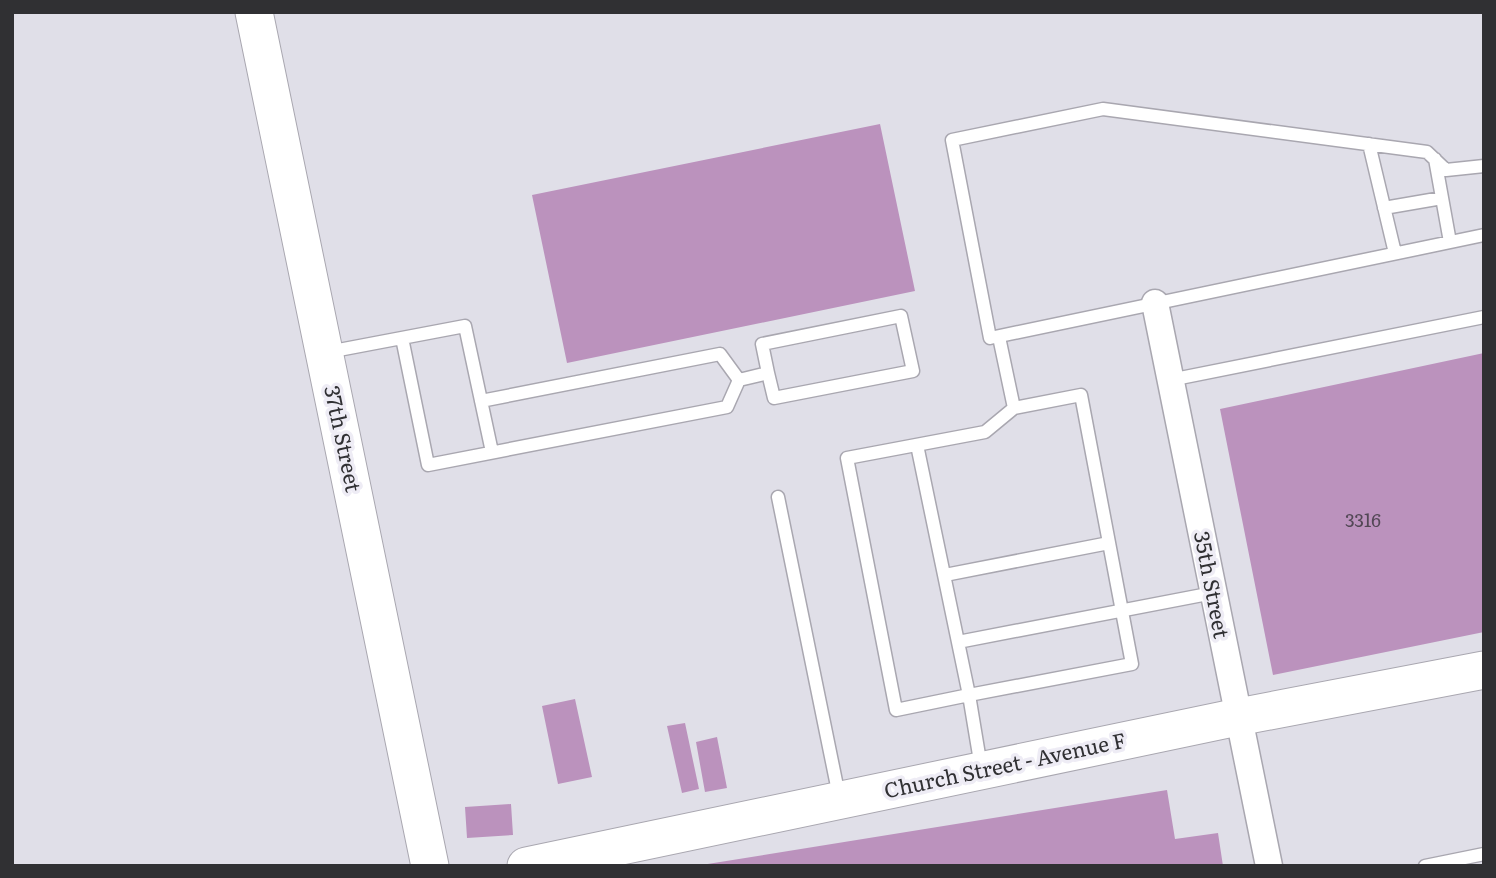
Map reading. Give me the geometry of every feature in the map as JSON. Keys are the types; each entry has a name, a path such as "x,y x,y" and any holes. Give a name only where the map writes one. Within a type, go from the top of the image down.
{"street":[{"name":"37th Street","path":"254,12 430,866"},
{"name":"35th Street","path":"1156,303 1269,866"},
{"name":"Church Street - Avenue F","path":"526,866 1238,717 1484,670"}],"lane":[{"path":"1484,166 1446,170 1427,152 1103,109 951,140 990,338 1484,235"},
{"path":"1369,144 1395,253"},
{"path":"1435,159 1450,242"},
{"path":"1384,208 1442,198"},
{"path":"901,316 913,371 774,398 768,373 762,344 901,316"},
{"path":"1171,380 1484,317"},
{"path":"324,353 465,326 492,452"},
{"path":"999,337 1014,408"},
{"path":"402,338 428,465 727,407 739,380"},
{"path":"481,401 720,354 739,380"},
{"path":"739,380 768,373"},
{"path":"1081,395 1132,664 896,710 847,458 985,432 1014,408 1081,395"},
{"path":"917,445 969,695 982,771"},
{"path":"778,497 839,800"},
{"path":"944,575 1109,543"},
{"path":"958,642 1213,593"},
{"path":"1424,866 1484,854"}],"building":[{"path":"880,124 915,291 567,363 532,195"},
{"path":"1484,353 1484,632 1273,675 1220,409"},
{"path":"575,699 592,777 558,784 542,706"},
{"path":"685,723 699,789 682,793 667,726"},
{"path":"717,737 727,788 705,792 696,742"},
{"path":"1167,790 1175,839 1218,833 1223,866 695,866"},
{"path":"511,804 513,835 467,838 465,807"}]}
